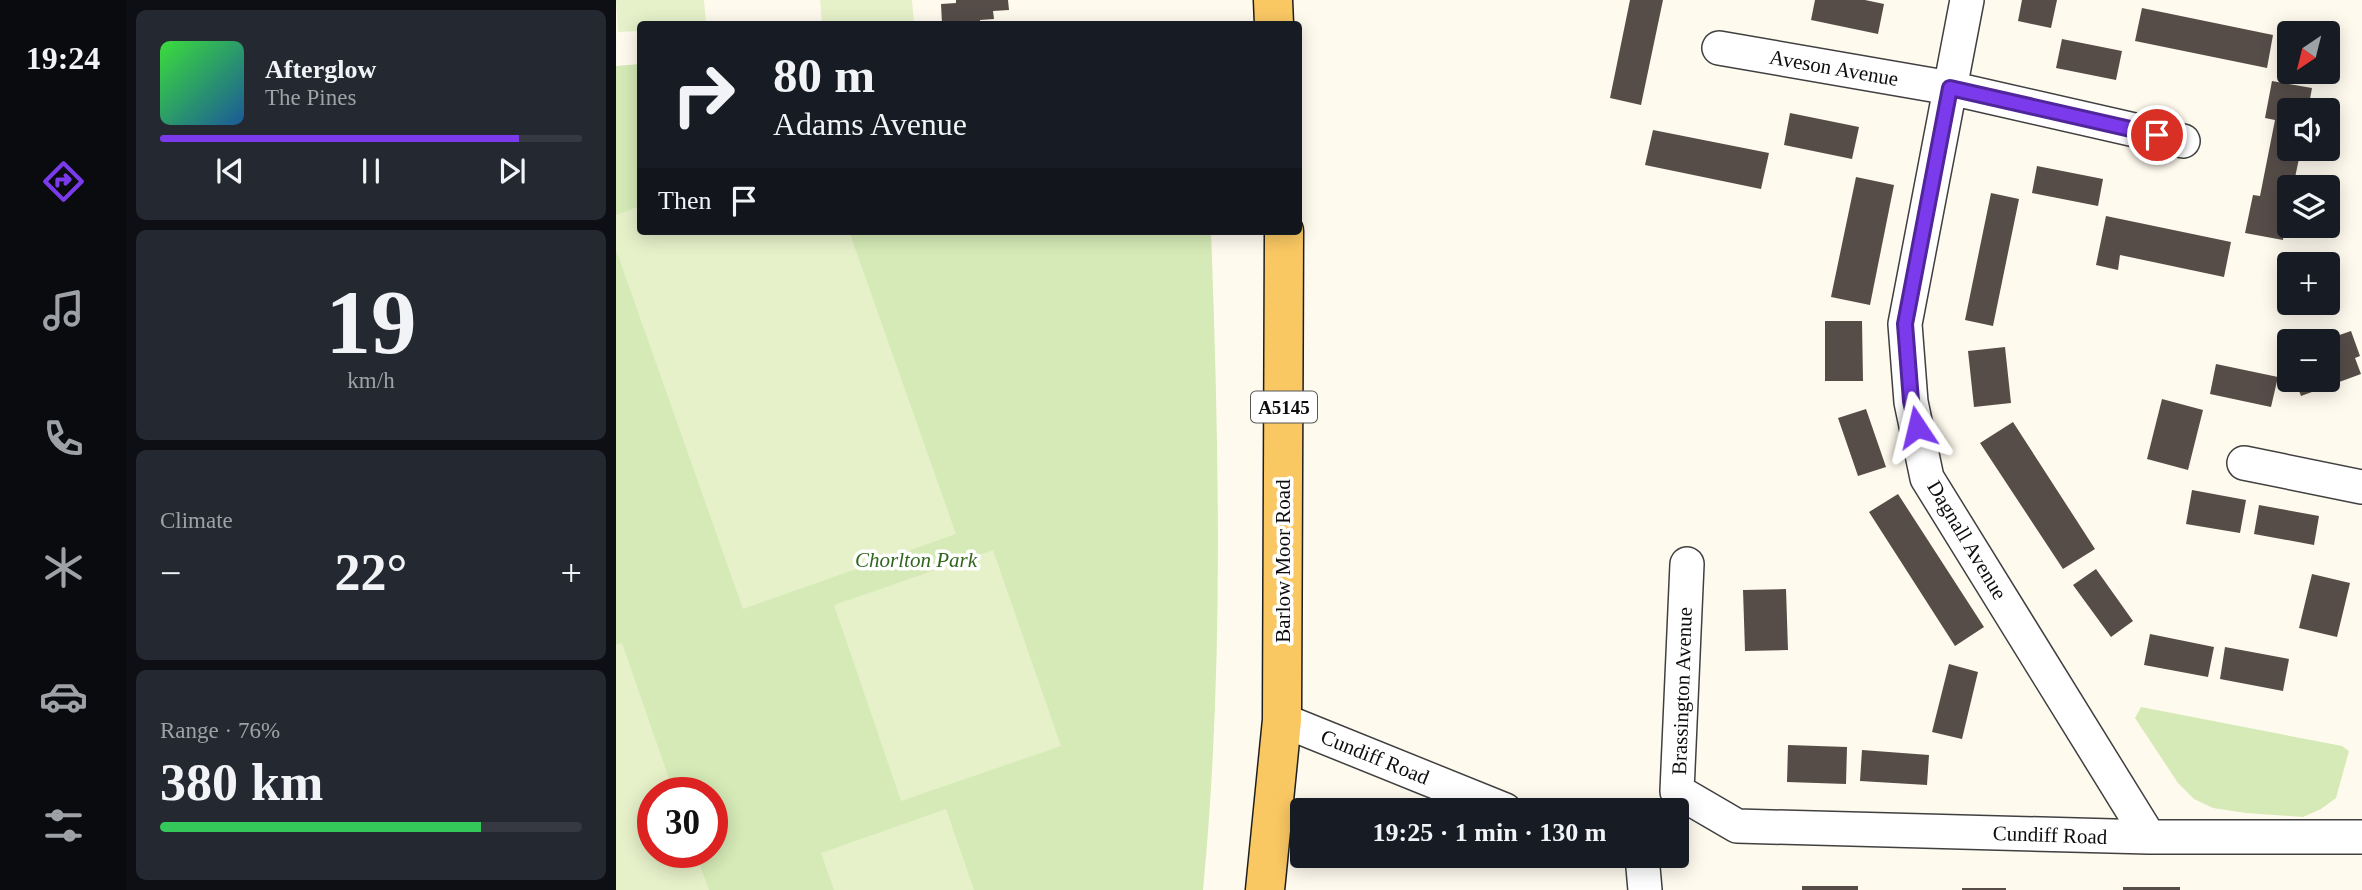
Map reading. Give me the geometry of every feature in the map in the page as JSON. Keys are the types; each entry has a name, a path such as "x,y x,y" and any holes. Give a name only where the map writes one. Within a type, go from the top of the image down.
{"main road":[{"path":"1273,0 1274,21"},
{"name":"Barlow Moor Road","path":"1265,890 1282,720 1284,235"}],"street":[{"name":"Dagnall Avenue","path":"1967,0 1905,324 1911,401 1927,478 2149,837"},
{"name":"Aveson Avenue","path":"1719,48 1950,88 2183,141"},
{"path":"2245,463 2362,487"},
{"name":"Brassington Avenue","path":"1687,564 1677,791 1737,826"},
{"name":"Cundiff Road","path":"1282,720 1475,798"},
{"name":"Cundiff Road","path":"1737,826 2149,837 2361,830"},
{"path":"1643,868 1645,890"}],"green space":[{"path":"616,0 704,0 706,21 637,21 637,31 618,32"},
{"path":"820,0 912,0 914,21 822,21"},
{"name":"Chorlton Park","path":"637,64 637,235 1211,235 1218,478 1217,643 1210,808 1203,890 616,890 616,66"},
{"path":"637,207 637,235 850,235 956,534 743,609 616,250 616,215"},
{"path":"993,550 1061,746 901,801 834,605"},
{"path":"622,643 668,777 637,777 637,868 701,868 709,890 616,890 616,645"},
{"path":"2141,707 2342,746 2349,751 2336,798 2303,817 2213,808 2194,799 2178,783 2135,718"},
{"path":"946,809 974,890 834,890 821,853"}],"building":[{"path":"956,0 1008,0 1009,10 993,11 994,19 942,21 941,4 956,3"},
{"path":"1630,0 1663,0 1641,105 1610,98"},
{"path":"1815,0 1865,0 1884,4 1878,34 1811,20"},
{"path":"2022,0 2057,0 2051,28 2018,21"},
{"path":"2142,8 2273,35 2267,68 2135,41"},
{"path":"2062,39 2122,51 2116,80 2056,68"},
{"path":"2272,81 2312,88 2310,98 2277,98 2277,161 2298,161 2296,175 2277,175 2277,238 2283,240 2245,233 2253,195 2260,196 2275,120 2265,118"},
{"path":"1790,113 1859,127 1852,159 1784,145"},
{"path":"1653,130 1769,153 1761,189 1645,165"},
{"path":"2037,166 2103,179 2098,206 2032,193"},
{"path":"1856,177 1894,185 1870,305 1831,297"},
{"path":"1991,193 2019,199 1993,326 1965,320"},
{"path":"2106,216 2231,242 2224,277 2120,255 2118,270 2096,265"},
{"path":"1825,321 1862,321 1863,381 1825,381"},
{"path":"2351,331 2360,356 2355,358 2361,374 2340,382 2340,335"},
{"path":"2005,347 2011,403 1974,407 1968,351"},
{"path":"2216,364 2277,377 2271,407 2210,394"},
{"path":"2162,399 2203,410 2188,470 2147,459"},
{"path":"1866,409 1886,467 1858,476 1838,418"},
{"path":"2013,422 2095,549 2063,569 1980,443"},
{"path":"2192,490 2246,500 2240,533 2186,524"},
{"path":"1898,494 1984,627 1955,646 1869,512"},
{"path":"2259,505 2319,516 2314,545 2254,534"},
{"path":"2096,569 2133,621 2111,637 2073,585"},
{"path":"2312,574 2350,583 2337,637 2299,628"},
{"path":"1786,589 1788,650 1745,651 1743,590"},
{"path":"2150,634 2214,647 2208,677 2144,665"},
{"path":"2225,647 2289,659 2283,691 2220,679"},
{"path":"1949,664 1978,672 1962,739 1932,732"},
{"path":"1788,745 1847,747 1846,784 1787,782"},
{"path":"1862,750 1929,755 1927,785 1860,781"},
{"path":"1802,886 1858,886 1858,890 1802,890"},
{"path":"2123,887 2180,887 2180,890 2123,890"},
{"path":"2006,888 2006,890 1962,890"}],"route":[{"path":"1917,427 1911,401 1905,324 1950,88 2157,135"}]}
